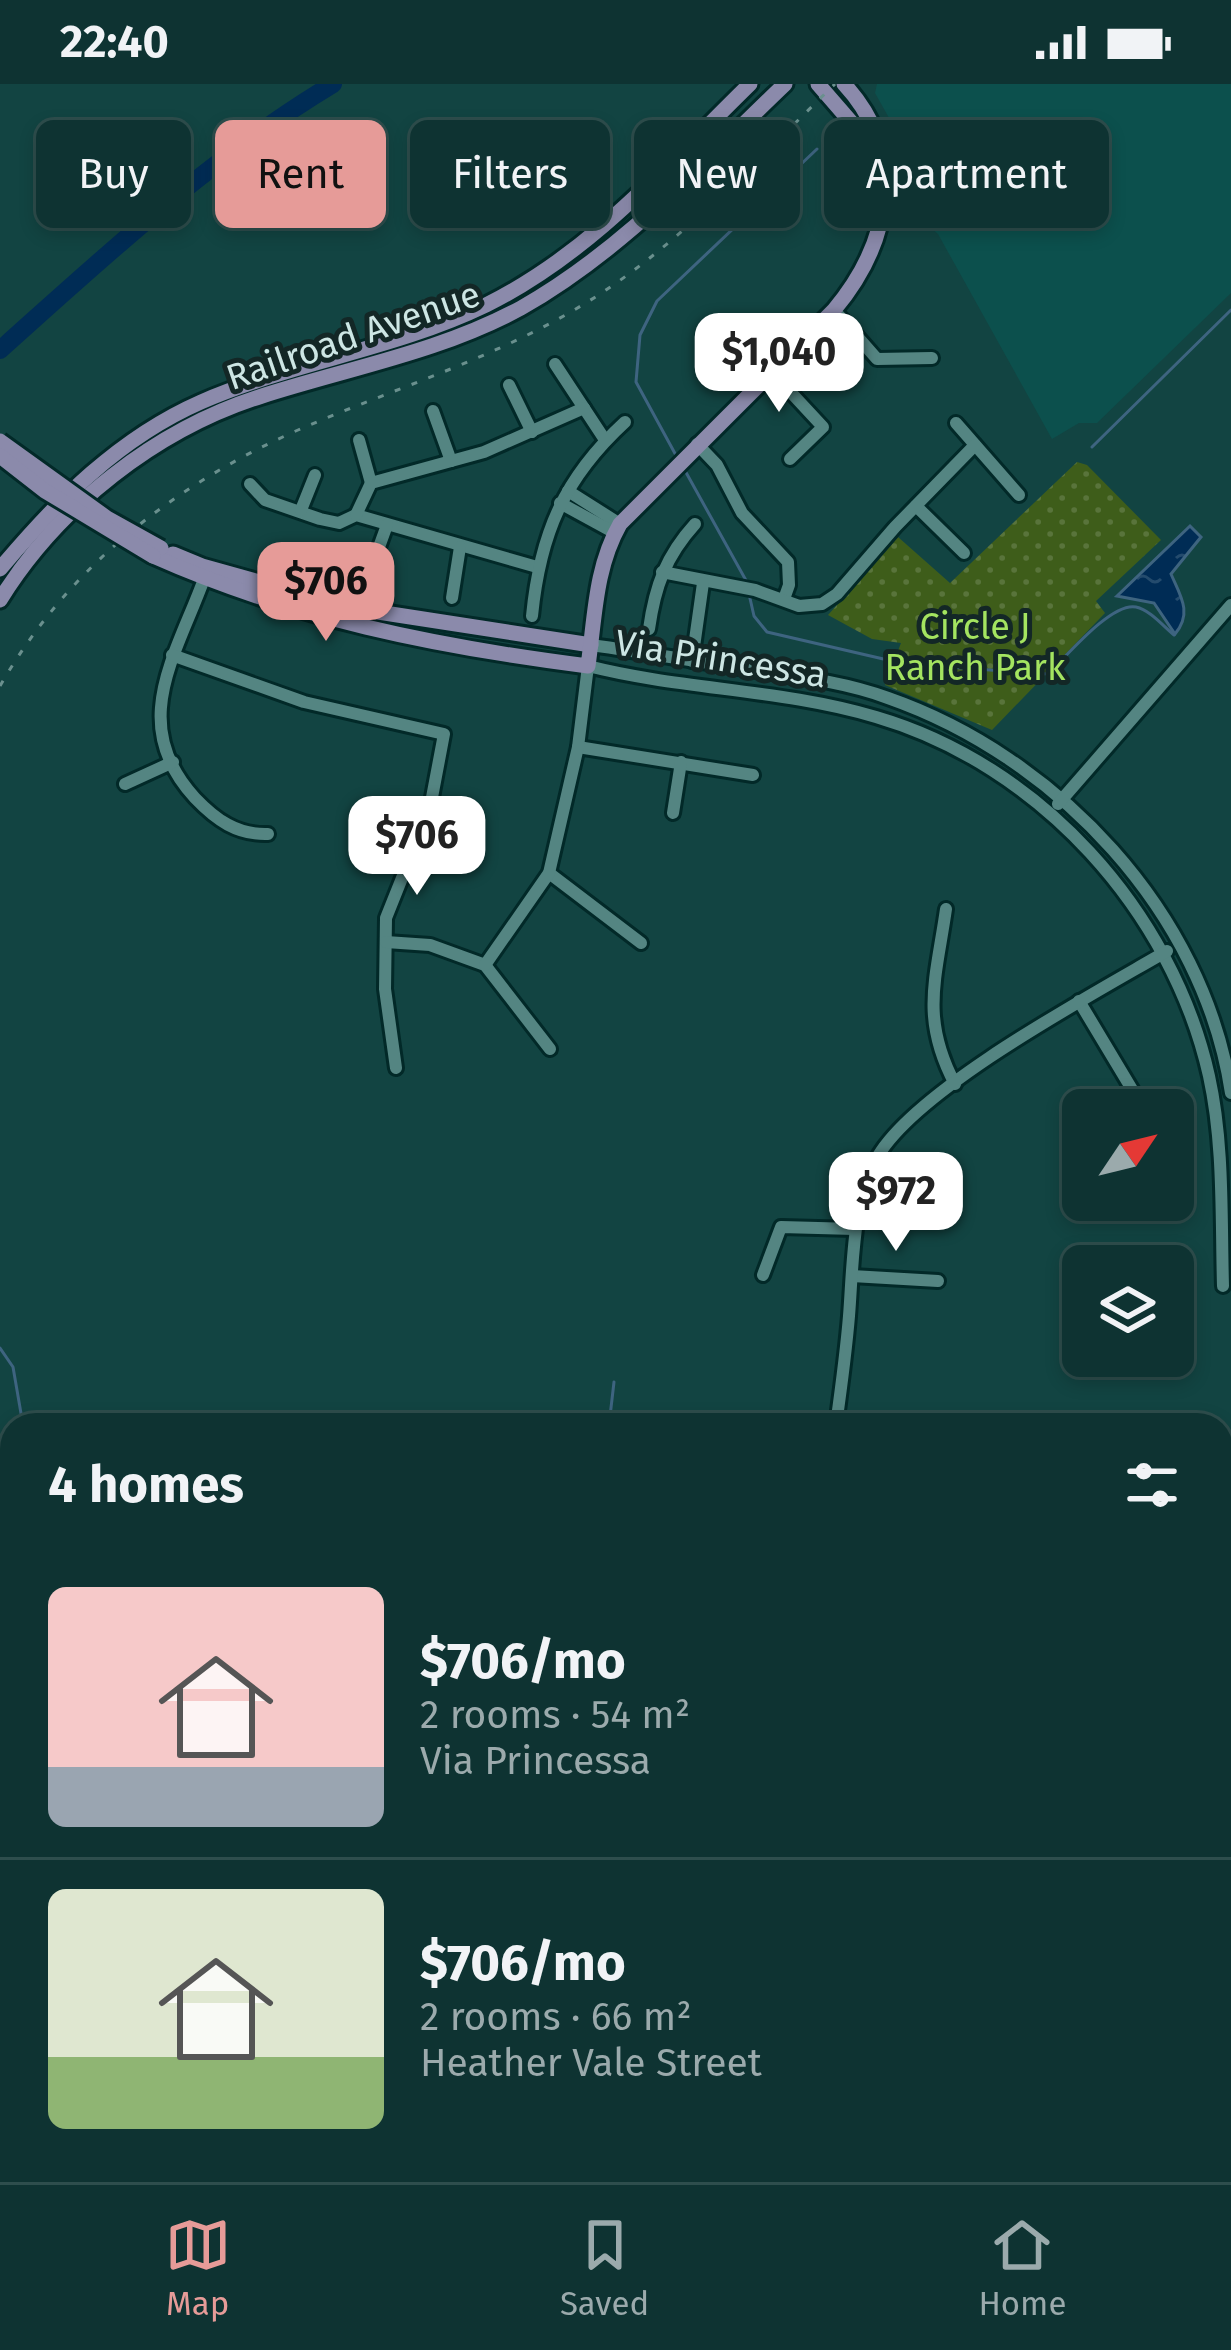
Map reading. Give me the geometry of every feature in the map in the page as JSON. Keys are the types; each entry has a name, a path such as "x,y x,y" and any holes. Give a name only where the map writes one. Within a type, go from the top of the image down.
{"main road":[{"name":"Railroad Avenue","path":"0,569 78,484 148,430 199,403 255,382 418,332 484,306 539,276 604,227 749,84"},
{"name":"Railroad Avenue","path":"0,600 43,541 91,495 176,434 257,397 440,344 518,309 580,272 616,245 785,84"},
{"path":"818,84 849,120"},
{"path":"844,84 869,120"},
{"path":"588,666 600,572 617,529 834,310 871,255 877,228"},
{"path":"0,441 157,552"},
{"path":"0,456 45,491 203,573"},
{"name":"Via Princessa","path":"203,573 352,608 591,645"},
{"name":"Via Princessa","path":"203,573 382,634 588,666"}],"street":[{"path":"834,310 877,359 932,358"},
{"path":"555,364 605,440"},
{"path":"771,371 823,427 790,459"},
{"path":"509,385 532,432"},
{"path":"371,483 451,461 584,408"},
{"path":"433,411 451,461"},
{"path":"532,616 537,567 560,503 605,440 625,422"},
{"path":"956,423 1019,495"},
{"path":"250,484 265,500 339,523 356,515 371,483 358,440"},
{"path":"697,444 717,466 742,513 788,562 784,599"},
{"path":"662,572 755,590 812,607 837,594 975,445"},
{"path":"301,511 315,475"},
{"path":"568,491 617,529"},
{"path":"560,503 617,529"},
{"path":"916,506 964,553"},
{"path":"356,515 537,567"},
{"path":"649,629 662,572 676,545 695,524"},
{"path":"370,572 387,525"},
{"path":"452,598 460,548"},
{"path":"203,573 163,686 161,739 184,786 208,811 249,835 268,834"},
{"path":"692,661 703,583"},
{"path":"1050,814 1231,605"},
{"name":"Via Princessa","path":"591,645 826,682 888,698 989,745 1063,798 1128,868 1178,944 1218,1037 1231,1093"},
{"path":"172,655 304,702 445,734 430,808 386,918 386,989 396,1068"},
{"path":"485,964 549,873 578,747 588,666"},
{"name":"Via Princessa","path":"588,666 805,700 882,718 995,771 1050,814 1112,878 1162,954 1189,1013 1210,1078 1226,1247 1223,1286"},
{"path":"578,747 753,775"},
{"path":"125,784 173,762"},
{"path":"673,813 681,762"},
{"path":"549,873 641,943"},
{"path":"946,909 931,1019 938,1052 955,1084"},
{"path":"386,942 430,945 485,964 550,1049"},
{"path":"837,1413 855,1229 877,1158 899,1128 955,1084 1079,1001 1178,944"},
{"path":"1079,1001 1131,1089"},
{"path":"763,1275 781,1227 855,1229"},
{"path":"852,1276 938,1281"}],"shaded area":[{"path":"877,84 1231,84 1231,293 1097,423 1079,423 1052,439 931,228 1109,228 1109,120 890,120 875,93"}],"green space":[{"name":"Circle J Ranch Park","path":"1077,462 1087,465 1161,540 1096,601 1105,613 992,730 885,685 901,643 872,639 828,615 898,537 950,583"}],"water":[{"path":"1190,526 1201,537 1171,574 1184,611 1175,634 1154,603 1117,596"}],"waterway":[{"path":"0,350 202,176 333,84"},
{"path":"678,459 636,382 640,335 657,301 817,149"},
{"path":"1092,447 1231,310"},
{"path":"683,467 748,584"},
{"path":"749,594 754,616 767,632 892,661"},
{"path":"906,664 1048,674 1102,622 1126,608 1146,611 1174,635"},
{"path":"0,1348 13,1367 21,1413"},
{"path":"610,1413 614,1382"}],"railway":[{"path":"0,686 27,643 91,567 167,504 252,452 473,360 611,287 679,234 835,84"}]}
